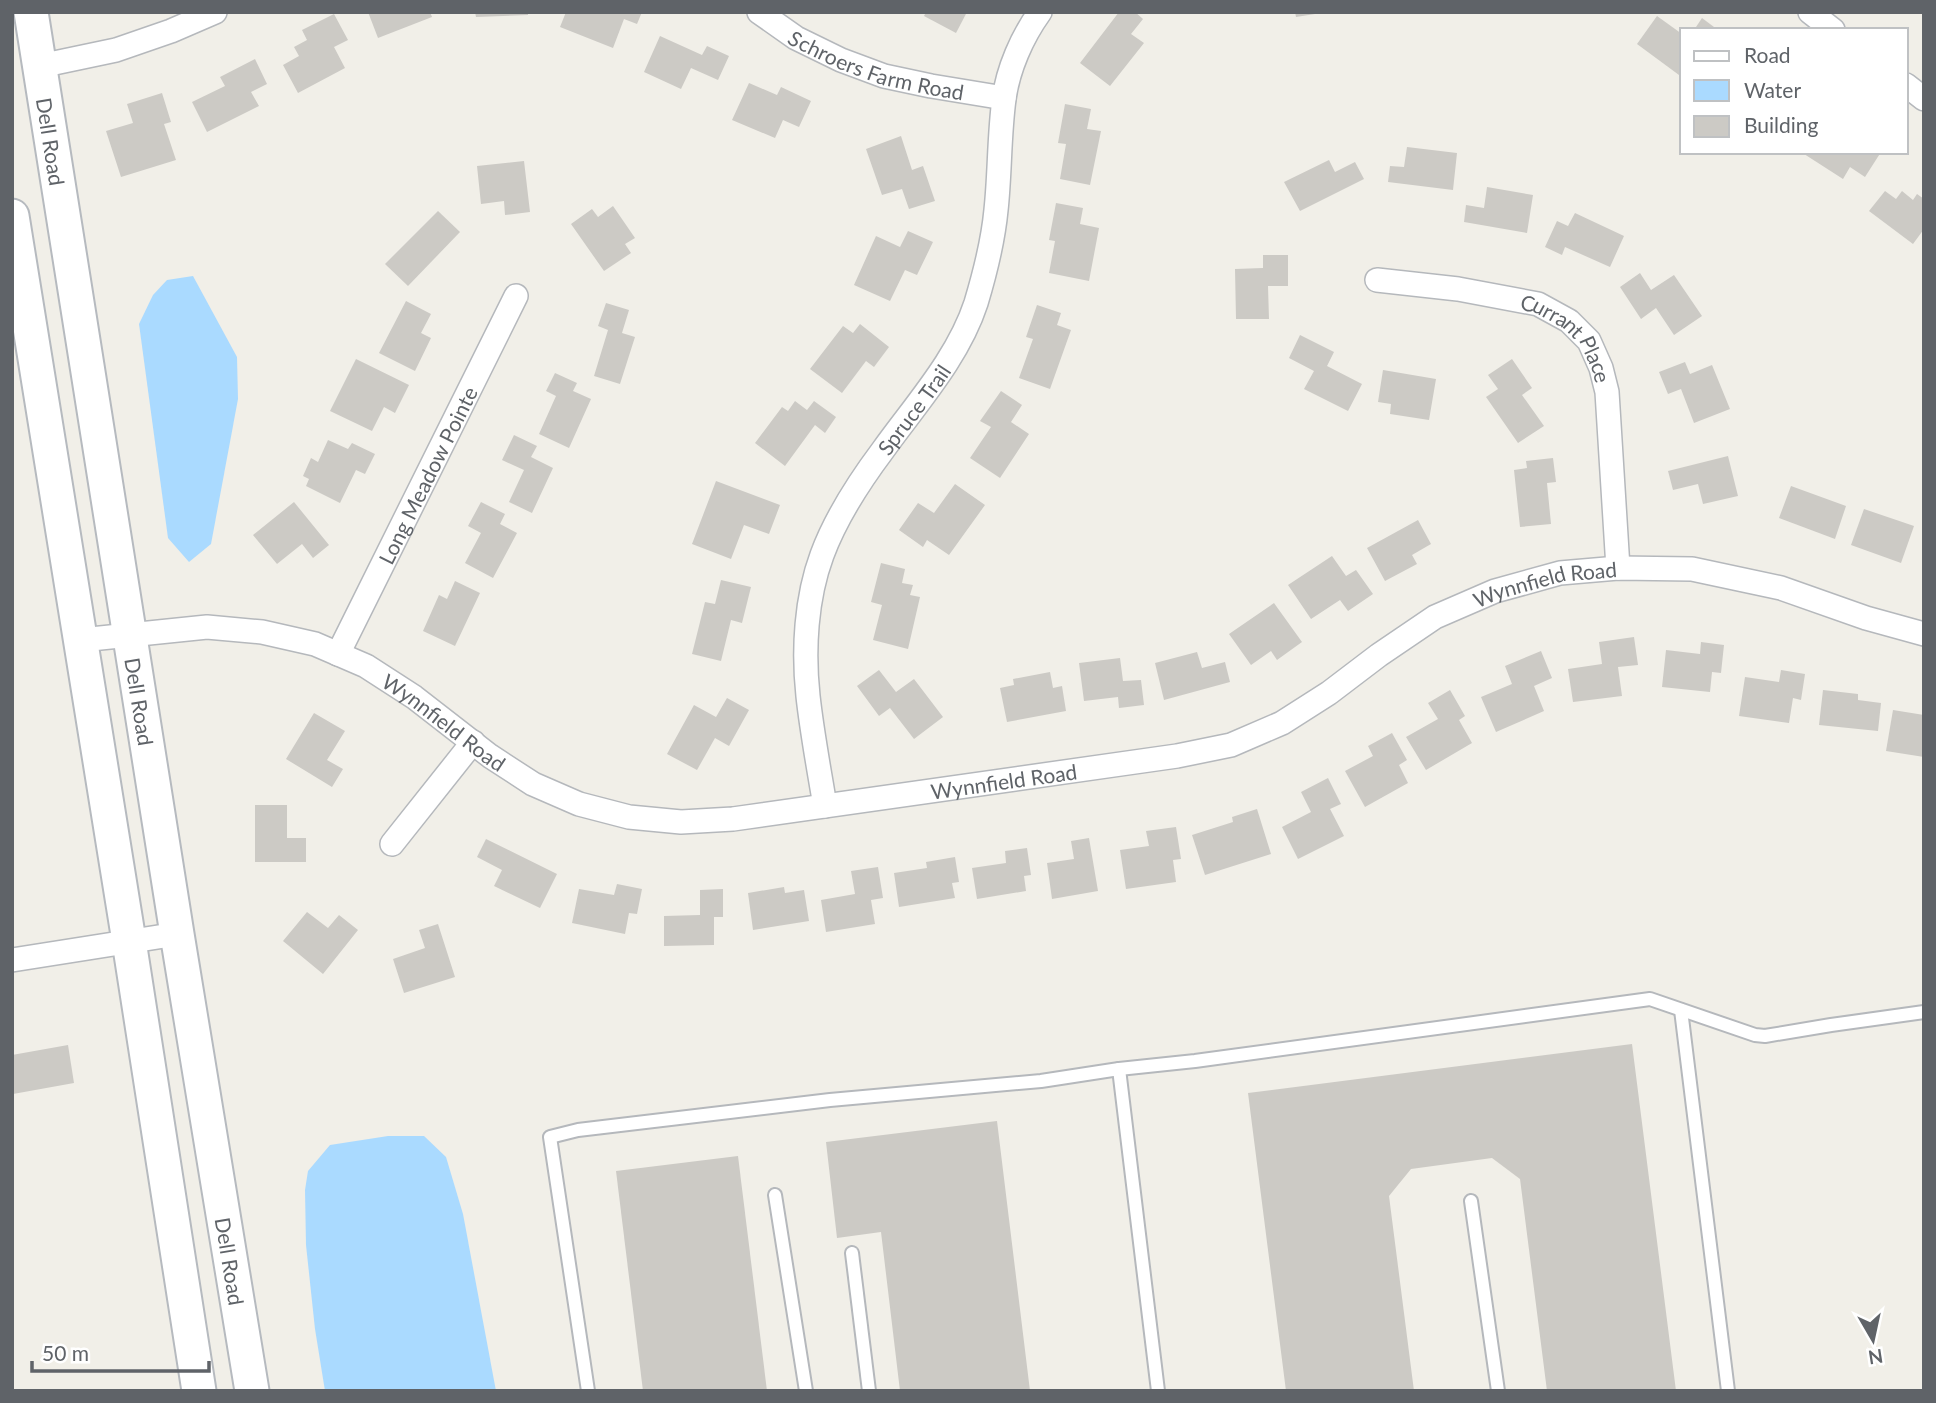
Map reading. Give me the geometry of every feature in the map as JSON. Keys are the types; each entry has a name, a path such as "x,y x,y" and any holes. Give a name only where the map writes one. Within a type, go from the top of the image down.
{"main road":[{"name":"Dell Road","path":"31,12 252,1391"},
{"path":"12,216 130,941 199,1391"}],"street":[{"path":"40,66 116,51 171,32 215,12"},
{"name":"Schroers Farm Road","path":"759,12 796,38 841,60 884,76 1004,98"},
{"name":"Spruce Trail","path":"825,806 808,695 807,647 810,601 822,555 843,511 867,471 954,351 975,307 988,259 996,211 1004,98 1010,71 1029,27 1040,12"},
{"path":"1811,12 1831,28"},
{"path":"1908,87 1924,99"},
{"name":"Currant Place","path":"1377,280 1458,289 1538,304 1569,321 1589,341 1601,368 1607,392 1618,568"},
{"name":"Long Meadow Pointe","path":"338,654 516,296"},
{"name":"Wynnfield Road","path":"81,640 207,626 262,632 315,644 366,666 414,697 490,756 533,784 579,804 629,817 681,822 733,819 825,806 1177,756 1231,744 1282,723 1329,693 1378,654 1435,617 1495,591 1560,573 1618,568 1692,569 1782,587 1866,618 1924,634"},
{"path":"392,844 473,742"},
{"path":"12,960 177,934"}],"lane":[{"path":"588,1391 550,1137 578,1130 790,1104 1041,1082 1119,1069 1650,999 1755,1035 1765,1036 1924,1012"},
{"path":"1682,1010 1728,1391"},
{"path":"1119,1069 1158,1391"},
{"path":"775,1195 806,1391"},
{"path":"1471,1201 1497,1391"},
{"path":"852,1253 869,1391"}],"water":[{"path":"193,276 237,357 238,399 211,544 189,562 168,538 139,324 153,295 167,280"},
{"path":"388,1136 424,1136 446,1157 463,1214 496,1391 325,1391 306,1245 305,1190 308,1171 330,1145"}],"building":[{"path":"368,12 430,12 432,17 378,38"},
{"path":"475,12 528,12 528,15 476,17"},
{"path":"566,12 642,12 637,24 624,19 613,48 560,27"},
{"path":"926,12 967,12 956,33 924,16"},
{"path":"1119,12 1135,12 1143,19 1131,34 1144,43 1110,86 1080,63"},
{"path":"1295,12 1315,12 1315,14 1296,17"},
{"path":"334,14 348,40 334,47 345,68 298,93 283,65 299,56 294,47 307,40 302,30"},
{"path":"1657,16 1680,33 1680,74 1679,75 1637,44"},
{"path":"1702,18 1715,28 1695,28"},
{"path":"660,36 702,55 707,46 729,56 718,80 691,68 681,89 644,72"},
{"path":"255,59 267,84 251,92 259,106 207,132 192,102 225,86 220,77"},
{"path":"749,83 777,95 781,87 811,101 799,127 783,120 775,138 732,120"},
{"path":"162,93 171,122 164,124 176,160 121,177 106,131 133,123 127,104"},
{"path":"1065,104 1091,109 1087,129 1101,131 1090,185 1060,179 1066,144 1058,143"},
{"path":"901,136 912,170 923,166 935,201 909,209 902,189 882,195 866,149"},
{"path":"1407,147 1457,153 1453,190 1388,182 1390,166 1404,167"},
{"path":"1804,154 1880,154 1865,177 1850,167 1843,179"},
{"path":"1329,160 1335,172 1355,162 1364,179 1300,211 1284,182"},
{"path":"524,161 530,212 505,215 504,201 481,204 477,166"},
{"path":"1487,187 1533,195 1527,233 1464,222 1466,205 1484,208"},
{"path":"1885,191 1896,199 1902,191 1913,200 1917,194 1924,199 1924,229 1913,244 1869,211"},
{"path":"1056,203 1083,208 1080,224 1099,228 1089,281 1049,273 1055,241 1049,240"},
{"path":"613,206 635,238 625,244 631,253 604,271 571,224 592,209 598,217"},
{"path":"438,211 460,232 408,286 385,264"},
{"path":"1575,213 1624,236 1610,267 1565,247 1562,255 1545,247 1557,221 1568,226"},
{"path":"908,231 933,242 917,275 905,270 890,301 854,285 876,236 900,247"},
{"path":"1263,255 1288,255 1288,286 1268,286 1269,319 1236,319 1235,269 1263,268"},
{"path":"1640,273 1651,290 1674,275 1702,316 1674,335 1656,308 1641,319 1620,287"},
{"path":"406,301 431,314 421,333 431,338 415,371 379,353"},
{"path":"606,303 629,310 622,333 635,337 620,384 594,376 608,330 598,326"},
{"path":"1037,305 1061,313 1057,325 1071,330 1050,389 1019,378 1033,339 1026,337"},
{"path":"860,324 889,347 874,367 866,361 842,393 810,369 843,326 853,333"},
{"path":"1300,335 1334,352 1327,366 1362,384 1348,411 1304,389 1314,371 1289,358"},
{"path":"356,359 409,385 395,413 384,407 372,431 330,411"},
{"path":"1512,359 1532,388 1522,395 1544,426 1518,443 1486,397 1498,389 1488,375"},
{"path":"1685,362 1690,374 1712,365 1730,409 1694,423 1681,389 1668,394 1659,372"},
{"path":"1383,370 1436,379 1429,420 1390,414 1391,404 1378,402"},
{"path":"555,373 577,383 573,391 591,399 569,448 539,434 556,396 546,391"},
{"path":"1001,391 1022,405 1011,422 1029,434 1000,478 970,458 991,427 980,421"},
{"path":"795,401 807,410 814,401 836,417 825,433 815,425 785,466 755,443 782,407 788,411"},
{"path":"514,435 537,446 531,457 553,468 532,513 509,502 524,470 502,460"},
{"path":"328,440 348,449 352,443 375,454 365,474 356,470 340,503 306,486 309,479 303,476 311,458 318,462"},
{"path":"1728,456 1738,496 1703,504 1698,484 1673,490 1668,471"},
{"path":"1553,458 1556,482 1547,483 1551,524 1520,527 1514,470 1527,468 1526,461"},
{"path":"716,481 780,505 769,534 744,525 731,559 692,544"},
{"path":"955,484 985,505 949,555 927,540 923,547 899,530 918,503 934,513"},
{"path":"1791,486 1846,506 1835,539 1779,518"},
{"path":"294,502 329,545 313,558 302,544 277,564 253,535"},
{"path":"481,502 505,514 500,524 517,533 493,578 465,563 481,533 468,526"},
{"path":"1864,509 1914,526 1901,563 1851,545"},
{"path":"1418,520 1431,544 1412,555 1417,564 1385,581 1367,548"},
{"path":"1332,556 1346,576 1356,570 1373,594 1348,611 1340,600 1311,619 1288,585"},
{"path":"881,563 905,569 902,583 913,585 910,595 920,597 908,649 873,640 882,605 871,602"},
{"path":"721,580 751,587 742,623 731,620 721,661 692,654 705,602 715,604"},
{"path":"455,581 480,593 455,646 423,631 439,595 447,599"},
{"path":"1274,603 1302,642 1277,660 1271,651 1251,665 1229,634"},
{"path":"1634,637 1638,665 1618,667 1622,696 1573,702 1568,669 1602,664 1599,642"},
{"path":"1701,642 1724,645 1721,673 1712,672 1710,692 1662,687 1666,650 1700,654"},
{"path":"1541,651 1552,678 1534,686 1544,711 1496,732 1481,697 1512,684 1505,666"},
{"path":"1197,652 1202,668 1225,662 1230,682 1164,700 1155,663"},
{"path":"1120,658 1123,681 1141,680 1144,705 1119,708 1118,697 1084,701 1079,663"},
{"path":"879,670 896,692 914,679 943,717 914,739 890,708 879,716 857,686"},
{"path":"1781,670 1805,674 1801,700 1793,698 1789,723 1739,716 1745,677 1779,682"},
{"path":"1050,672 1053,688 1062,686 1066,711 1007,722 1000,688 1014,685 1013,679"},
{"path":"1450,690 1465,716 1459,720 1472,743 1426,770 1406,737 1438,719 1428,703"},
{"path":"1823,690 1858,694 1858,700 1881,703 1878,731 1819,725"},
{"path":"727,698 749,710 729,746 715,738 697,770 667,754 694,705 716,717"},
{"path":"1893,710 1924,715 1924,757 1886,751"},
{"path":"314,713 345,731 327,760 343,769 332,787 286,759"},
{"path":"1392,733 1407,760 1399,765 1408,783 1365,807 1345,771 1373,756 1368,746"},
{"path":"1328,778 1341,804 1330,809 1344,836 1298,859 1282,827 1311,812 1301,792"},
{"path":"255,805 287,805 287,838 306,838 306,862 255,862"},
{"path":"1257,809 1271,854 1205,875 1192,835 1233,822 1232,817"},
{"path":"1176,827 1181,859 1173,860 1176,882 1126,889 1120,850 1149,846 1146,831"},
{"path":"1089,838 1098,891 1052,899 1047,863 1074,859 1071,841"},
{"path":"486,839 557,874 540,908 494,886 502,870 477,857"},
{"path":"1027,848 1031,875 1024,876 1026,891 977,899 972,868 1006,863 1005,851"},
{"path":"955,857 959,882 952,883 955,898 899,907 894,873 927,868 926,862"},
{"path":"878,867 883,898 871,900 875,924 826,932 821,900 855,894 851,871"},
{"path":"617,884 642,889 637,914 629,913 625,934 572,923 579,889 614,895"},
{"path":"784,887 785,893 804,890 809,921 753,930 748,893"},
{"path":"723,889 723,917 714,917 714,945 664,946 664,916 700,915 700,890"},
{"path":"307,912 328,928 339,915 358,930 323,974 283,941"},
{"path":"438,924 455,977 404,993 393,959 425,948 419,930"},
{"path":"1632,1044 1676,1391 1547,1391 1520,1179 1492,1158 1411,1169 1389,1196 1414,1391 1286,1391 1248,1093"},
{"path":"68,1045 74,1083 13,1094 12,1055"},
{"path":"997,1121 1030,1391 900,1391 881,1232 837,1238 826,1142"},
{"path":"738,1156 767,1391 643,1391 616,1171"}]}
